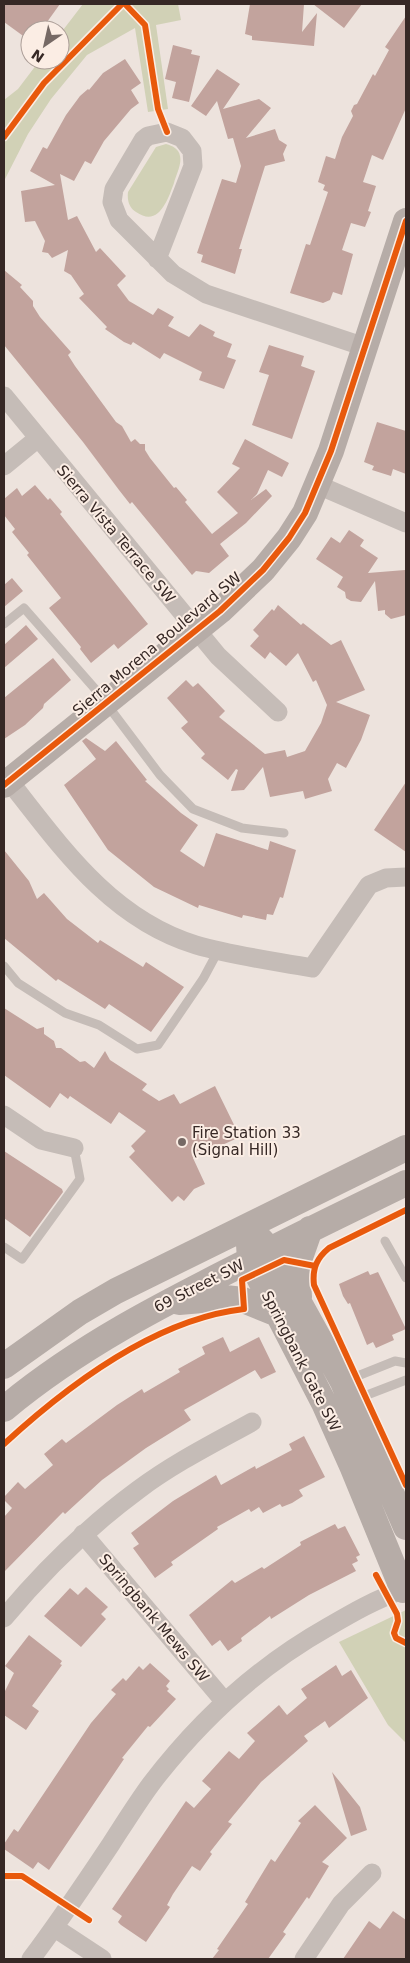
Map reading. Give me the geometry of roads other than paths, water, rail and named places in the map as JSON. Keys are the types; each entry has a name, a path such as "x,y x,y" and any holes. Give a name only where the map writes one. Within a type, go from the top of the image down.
{"street":[{"path":"157,259 193,166 194,158 188,143 175,134 168,132 154,133 143,140 116,182 112,195 119,220 157,259 174,274 206,294 365,346"},
{"name":"Sierra Morena Boulevard SW","path":"7,784 220,611 263,570 289,538 318,485 406,221"},
{"name":"Sierra Vista Terrace SW","path":"4,396 37,439 218,656 278,712"},
{"path":"4,466 37,439"},
{"path":"318,485 406,522"},
{"path":"7,784 72,861 108,897 129,912 164,932 218,951 312,968 369,885 386,878 406,877"},
{"path":"4,1115 41,1140 74,1148"},
{"path":"4,1366 80,1312 116,1291 406,1148"},
{"name":"69 Street SW","path":"4,1409 53,1370 113,1332 165,1303 310,1229 406,1183"},
{"name":"Springbank Gate SW","path":"248,1226 260,1255 290,1307 406,1527"},
{"path":"165,1303 234,1298 249,1302 290,1307 297,1266 310,1229"},
{"name":"Springbank Gate SW","path":"337,1397 353,1468 404,1590"},
{"path":"4,1618 54,1561 83,1534 146,1485 182,1461 252,1422"},
{"name":"Springbank Mews SW","path":"83,1534 225,1702"},
{"path":"31,1959 55,1928 150,1786 183,1745 225,1702 264,1670 308,1638 388,1595 404,1590"},
{"path":"304,1959 341,1904 372,1873"},
{"path":"55,1928 102,1959"}],"lane":[{"path":"4,624 24,608 106,703 160,775 193,809 242,828 284,833"},
{"path":"4,966 18,983 65,1013 98,1025 137,1049 158,1045 203,979 218,951"},
{"path":"4,1247 22,1259 80,1179 74,1148"},
{"path":"385,1241 406,1278"},
{"path":"337,1397 395,1361 406,1363"},
{"path":"337,1397 406,1380"}],"place":[{"name":"Fire Station 33 (Signal Hill)","path":"182,1142"}]}
